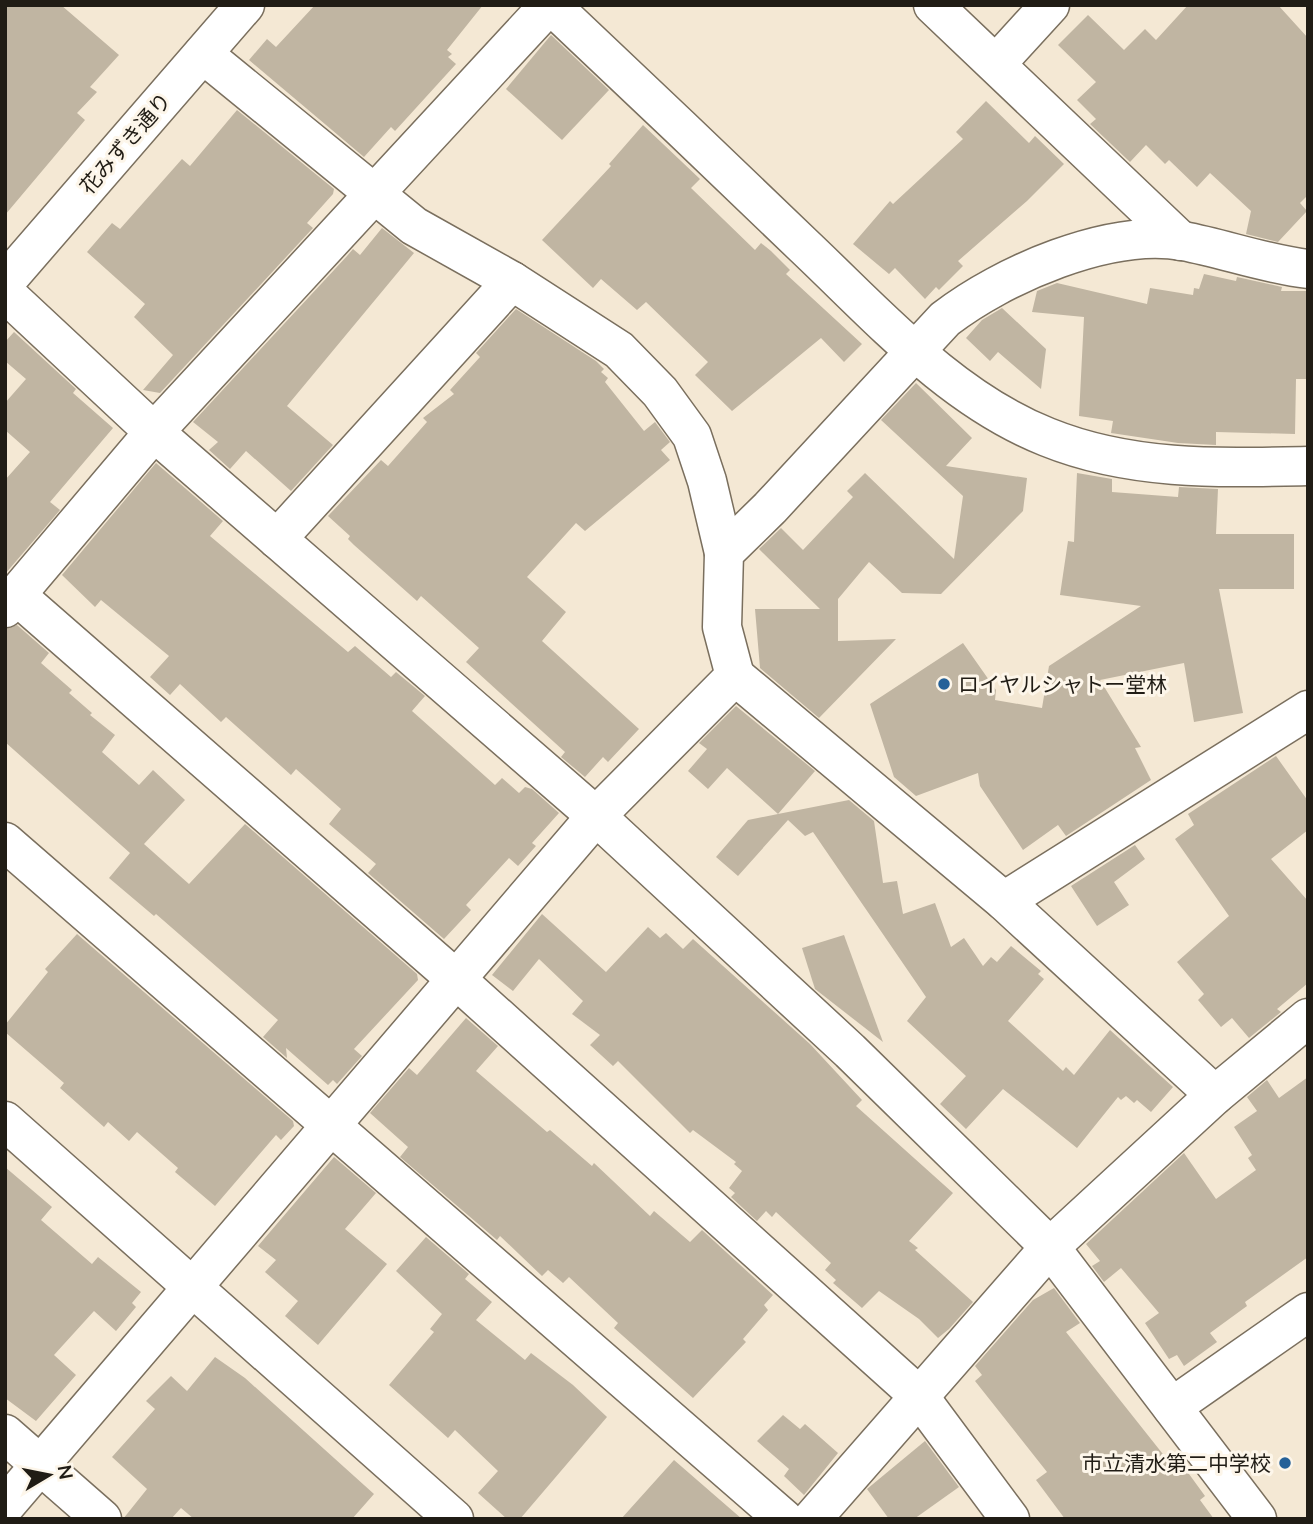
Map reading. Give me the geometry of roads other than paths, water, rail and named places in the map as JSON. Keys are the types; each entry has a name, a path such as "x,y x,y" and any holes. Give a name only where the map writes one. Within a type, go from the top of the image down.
{"street":[{"name":"花みずき通り","path":"5,282 245,5"},
{"path":"1010,1519 918,1395 457,980 11,601 154,432 550,5 915,351 999,415 1048,438 1099,453 1168,466 1308,466"},
{"path":"933,5 1181,241"},
{"path":"996,64 1050,5"},
{"path":"203,54 414,226 512,281 619,350 660,392 692,436 707,481 724,553 722,627 735,676 1004,901 1215,1095"},
{"path":"724,553 770,508 945,319 975,296 1009,277 1099,247 1181,241 1260,261 1308,269"},
{"path":"277,539 512,281"},
{"path":"5,293 154,432 596,816 850,1051 1050,1247 1256,1519"},
{"path":"5,1506 596,816 735,676"},
{"path":"1004,901 1308,710"},
{"path":"5,842 784,1519"},
{"path":"812,1519 1050,1247 1215,1095 1308,1018"},
{"path":"5,1121 454,1519"},
{"path":"1172,1407 1308,1312"},
{"path":"5,1434 102,1519"}],"place":[{"name":"ロイヤルシャトー堂林","path":"944,684"},
{"name":"市立清水第二中学校","path":"1285,1463"}]}
